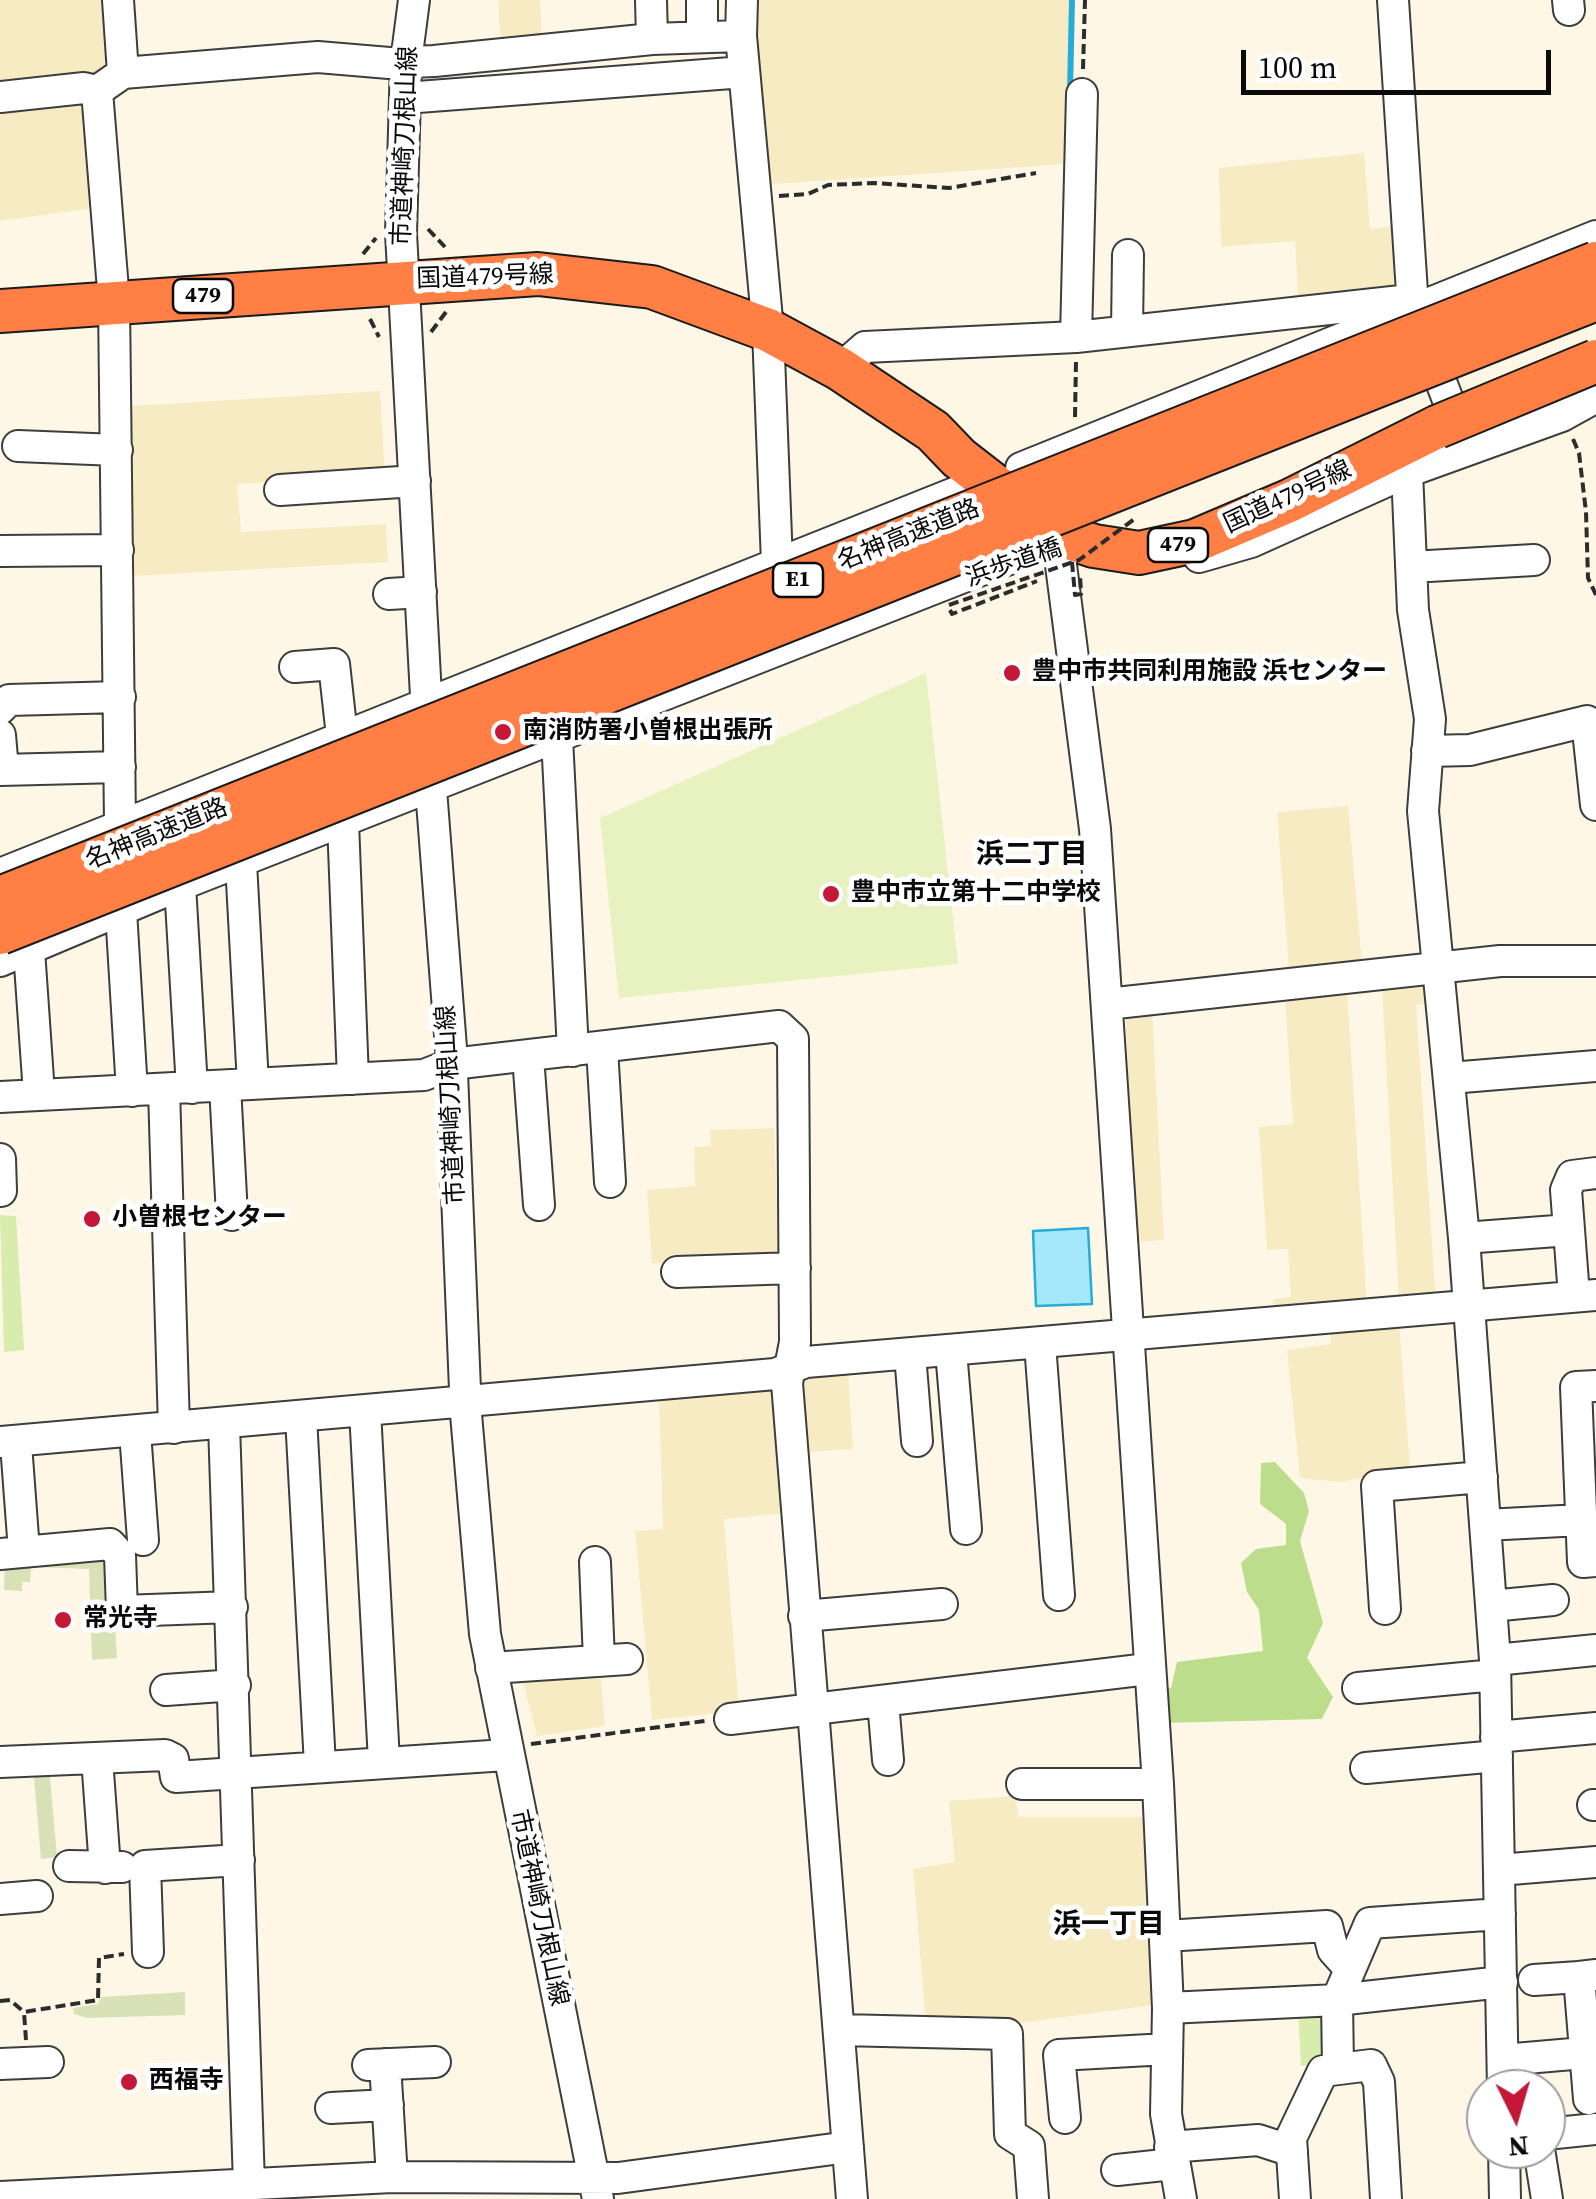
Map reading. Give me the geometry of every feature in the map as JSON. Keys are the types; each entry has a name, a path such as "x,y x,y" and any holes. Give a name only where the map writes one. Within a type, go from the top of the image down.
{"highway":[{"name":"名神高速道路","path":"0,898 1596,263"},
{"name":"国道479号線","path":"0,311 538,274 620,281 688,298 768,330 840,368 1004,474 1100,521 1154,528 1278,477 1452,438"},
{"name":"名神高速道路","path":"15,941 1596,299"},
{"name":"国道479号線","path":"1004,474 1068,562 1094,546 1139,553 1194,541 1452,438 1596,361"}],"street":[{"path":"118,0 123,73"},
{"name":"市道神崎刀根山線","path":"414,0 406,62 400,233 431,789 452,1064 465,1401 491,1668 517,1750 597,2188"},
{"path":"651,0 652,38"},
{"path":"702,0 702,36"},
{"path":"742,0 741,36 768,330 777,562"},
{"path":"1398,2 1413,308 1452,438"},
{"path":"0,98 84,88 97,90 123,73 318,57 406,62 652,38 741,36"},
{"path":"404,98 744,72"},
{"path":"97,90 114,302 118,550 128,606 120,697 121,911 132,1091"},
{"path":"1076,336 1082,94"},
{"path":"0,874 427,700 1596,236"},
{"path":"1127,331 1128,255"},
{"path":"840,368 865,347 1076,336 1401,300 1413,308"},
{"path":"0,961 15,941 121,911 1017,556 1068,562 1097,554 1149,564 1215,554 1296,523 1408,472 1452,438 1562,416 1596,398"},
{"path":"18,446 116,450"},
{"path":"1408,472 1413,610 1430,719 1423,811 1470,1306 1495,1668 1503,2069"},
{"path":"280,490 415,481"},
{"path":"0,551 118,550"},
{"path":"1411,567 1534,560"},
{"path":"1068,562 1095,830 1125,1322 1131,1338 1148,1669 1158,1784 1171,2156 1181,2199"},
{"path":"390,594 421,592"},
{"path":"295,667 334,664 342,736"},
{"path":"0,709 9,700 120,697"},
{"path":"1427,751 1470,750 1587,721 1596,805"},
{"path":"0,735 2,770 120,767"},
{"path":"557,738 587,1050 610,1182"},
{"path":"343,822 352,1079"},
{"path":"232,1215 239,1085 241,862"},
{"path":"174,1428 180,886"},
{"path":"15,941 39,1094"},
{"path":"1107,1004 1500,962 1596,961"},
{"path":"0,1097 424,1075 452,1064 779,1026 793,1039 795,1342 786,1383 852,2199"},
{"path":"528,1056 539,1205"},
{"path":"1450,1078 1596,1066"},
{"path":"0,1158 1,1191"},
{"path":"232,1606 122,1611 120,1555 110,1544 12,1552 8,1443 775,1374 790,1366 910,1354 1585,1296 1569,1230 1566,1190 1572,1176 1596,1173"},
{"path":"1464,1238 1569,1230"},
{"path":"677,1272 795,1268"},
{"path":"1040,1344 1059,1595"},
{"path":"951,1351 966,1529"},
{"path":"910,1354 917,1441"},
{"path":"1596,1386 1576,1387 1583,1562 1596,1560"},
{"path":"366,1410 384,1761"},
{"path":"301,1416 320,1765"},
{"path":"224,1424 239,1775 249,2184"},
{"path":"135,1432 143,1540"},
{"path":"1385,1609 1376,1486 1482,1476"},
{"path":"1486,1526 1581,1520"},
{"path":"491,1668 613,1660 595,1562"},
{"path":"1491,1606 1553,1600"},
{"path":"804,1616 942,1604"},
{"path":"1358,1688 1596,1650"},
{"path":"730,1719 1148,1669"},
{"path":"166,1690 235,1685"},
{"path":"883,1702 888,1760"},
{"path":"1366,1768 1596,1728"},
{"path":"0,1762 165,1755 173,1760 176,1778 517,1750"},
{"path":"96,1758 105,1868"},
{"path":"1022,1784 1158,1784"},
{"path":"69,1866 105,1868 239,1860"},
{"path":"1499,1870 1596,1862"},
{"path":"145,1866 148,1952"},
{"path":"0,1899 37,1896"},
{"path":"1338,2068 1337,2000 1370,1923 1500,1914"},
{"path":"1165,1936 1328,1926 1333,1950 1350,1969"},
{"path":"1534,1980 1587,1976 1584,2053 1592,2114 1566,2125"},
{"path":"1168,2008 1337,2000 1502,1982"},
{"path":"840,2030 1006,2034 1010,2134 1029,2146 1026,2198"},
{"path":"1065,2118 1059,2055 1167,2049"},
{"path":"1522,2069 1584,2053"},
{"path":"392,2177 388,2105 376,2065 434,2062"},
{"path":"1294,2199 1291,2138 1323,2072 1371,2065 1379,2082 1386,2199"},
{"path":"331,2108 388,2105"},
{"path":"1116,2170 1258,2140 1292,2151"},
{"path":"0,2197 118,2195 392,2177 597,2188 848,2148"},
{"path":"1504,2193 1546,2193"}],"path":[{"path":"1082,94 1085,0"},
{"path":"756,197 875,183 949,188 1036,173"},
{"path":"1075,446 1076,336"},
{"path":"1562,416 1580,453 1588,578 1596,596"},
{"name":"浜歩道橋","path":"1068,562 949,605 952,614 1035,581 1068,562 1146,511"},
{"path":"517,1750 730,1719"},
{"path":"24,2012 98,2000 99,1958 148,1952"},
{"path":"0,2001 10,2000 24,2012 26,2063"}],"shaded area":[{"path":"0,0 105,0 109,61 86,82 0,93"},
{"path":"498,0 540,0 542,45 501,50"},
{"path":"747,0 1070,0 1067,164 759,185"},
{"path":"84,96 93,208 0,221 0,107"},
{"path":"1364,153 1370,229 1396,226 1398,295 1299,309 1295,241 1221,247 1219,168"},
{"path":"380,391 385,476 237,484 241,532 386,524 388,562 134,576 131,406"},
{"path":"1348,806 1363,974 1290,983 1277,812"},
{"path":"1426,981 1435,1003 1416,1005 1436,1301 1399,1303 1382,987"},
{"path":"1347,989 1367,1307 1274,1314 1273,1299 1291,1297 1288,1249 1267,1250 1259,1127 1293,1124 1285,996"},
{"path":"1152,1007 1164,1240 1136,1242 1125,1010"},
{"path":"774,1128 779,1260 652,1263 647,1190 695,1186 694,1147 711,1146 710,1130"},
{"path":"1399,1321 1410,1469 1340,1482 1300,1478 1287,1350 1331,1344 1330,1326"},
{"path":"848,1372 853,1449 802,1452 798,1386 805,1375"},
{"path":"779,1383 788,1513 724,1519 739,1711 652,1720 635,1531 663,1529 659,1396"},
{"path":"600,1668 605,1726 537,1736 521,1674"},
{"path":"1014,1796 1019,1817 1152,1817 1161,2004 1013,2024 926,2024 913,1869 955,1862 949,1801"}],"green space":[{"path":"926,673 958,964 619,998 600,818"},
{"path":"0,1215 16,1216 24,1350 4,1352"},
{"path":"1275,1462 1304,1493 1309,1511 1300,1541 1323,1623 1307,1658 1333,1697 1322,1719 1161,1723 1156,1689 1171,1688 1177,1662 1263,1651 1259,1610 1247,1592 1241,1563 1256,1549 1286,1545 1286,1524 1260,1504 1261,1463"},
{"path":"111,1558 117,1658 92,1660 89,1569 31,1567 30,1582 22,1582 22,1591 4,1590 5,1559"},
{"path":"49,1766 57,1857 41,1859 34,1777 0,1779 0,1769"},
{"path":"185,1992 185,2015 87,2018 74,2014 73,2008 98,2004 101,1997"},
{"path":"1298,2009 1329,2014 1324,2064 1301,2066"}],"water":[{"path":"1088,1228 1092,1304 1036,1306 1033,1231"}],"waterway":[{"path":"1070,92 1072,0"}],"place":[{"name":"豊中市共同利用施設 浜センター","path":"1012,673"},
{"name":"南消防署小曽根出張所","path":"503,732"},
{"name":"豊中市立第十二中学校","path":"831,894"},
{"name":"小曽根センター","path":"92,1219"},
{"name":"常光寺","path":"63,1620"},
{"name":"西福寺","path":"129,2082"}],"district":[{"name":"浜二丁目","path":"1032,856"},
{"name":"浜一丁目","path":"1109,1926"}]}
